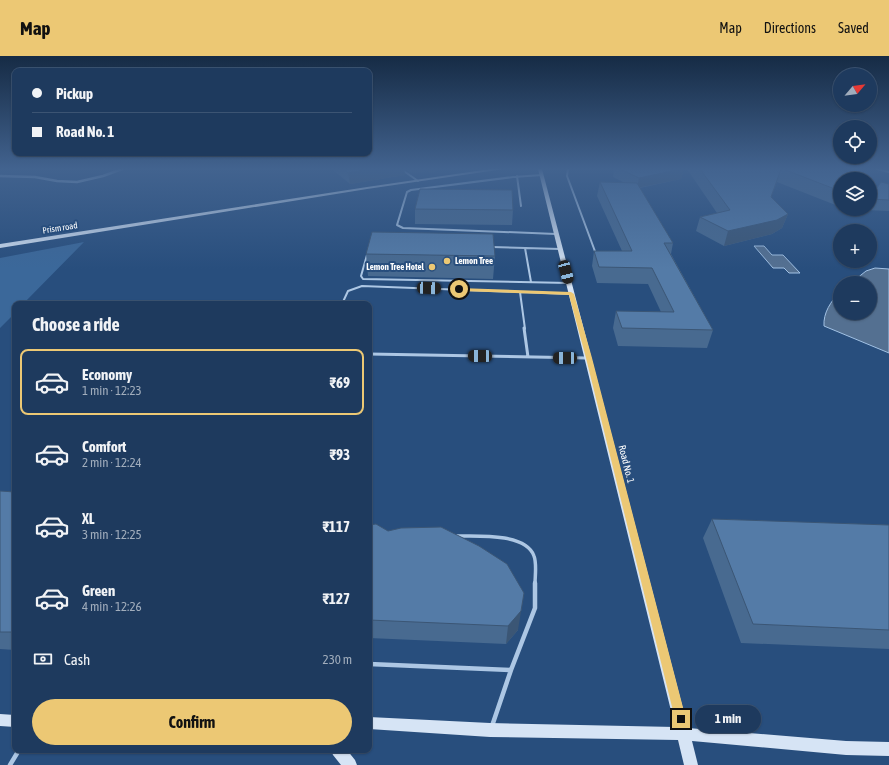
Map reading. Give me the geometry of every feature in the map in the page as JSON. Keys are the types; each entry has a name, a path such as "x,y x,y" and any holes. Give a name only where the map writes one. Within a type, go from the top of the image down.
{"street":[{"name":"Prism road","path":"0,246 282,202"},
{"name":"Road No. 1","path":"548,202 691,765"},
{"path":"372,723 490,730 684,734 846,748 889,749"},
{"path":"340,753 350,765"}],"lane":[{"path":"404,202 398,225 403,228 556,234"},
{"path":"577,202 597,256"},
{"path":"485,247 560,249"},
{"path":"525,248 531,282"},
{"path":"369,249 361,276 363,279 568,283"},
{"path":"343,301 348,291 362,286 571,294"},
{"path":"520,292 528,357"},
{"path":"372,354 589,358"},
{"path":"449,536 504,537 526,546 534,556 535,608 490,730"},
{"path":"372,664 511,670"},
{"path":"10,765 17,753"}],"shaded area":[{"path":"84,242 26,301 12,301 12,316 0,328 0,258"},
{"path":"754,246 764,246 772,255 783,255 800,273 789,273 784,268 773,268"},
{"path":"875,268 889,269 889,353 824,326 825,316 833,300 833,320 877,320 877,276 860,276 866,271"}],"building":[{"path":"417,202 513,202 513,210 415,209"},
{"path":"609,202 648,202 673,243 664,243 713,330 622,328 616,311 674,312 652,268 599,267 594,251 632,251"},
{"path":"724,202 776,202 788,214 777,220 728,231 700,217 730,210"},
{"path":"372,232 493,234 495,256 366,254"},
{"path":"0,491 12,492 12,632 0,632"},
{"path":"712,519 889,525 889,630 753,624"},
{"path":"376,524 388,531 401,528 441,527 479,546 507,564 524,593 521,611 508,626 372,620 372,525"}],"place":[{"name":"Lemon Tree","path":"447,261"},
{"name":"Lemon Tree Hotel","path":"432,267"}],"route":[{"path":"459,289 571,294 589,358 681,719"}]}
